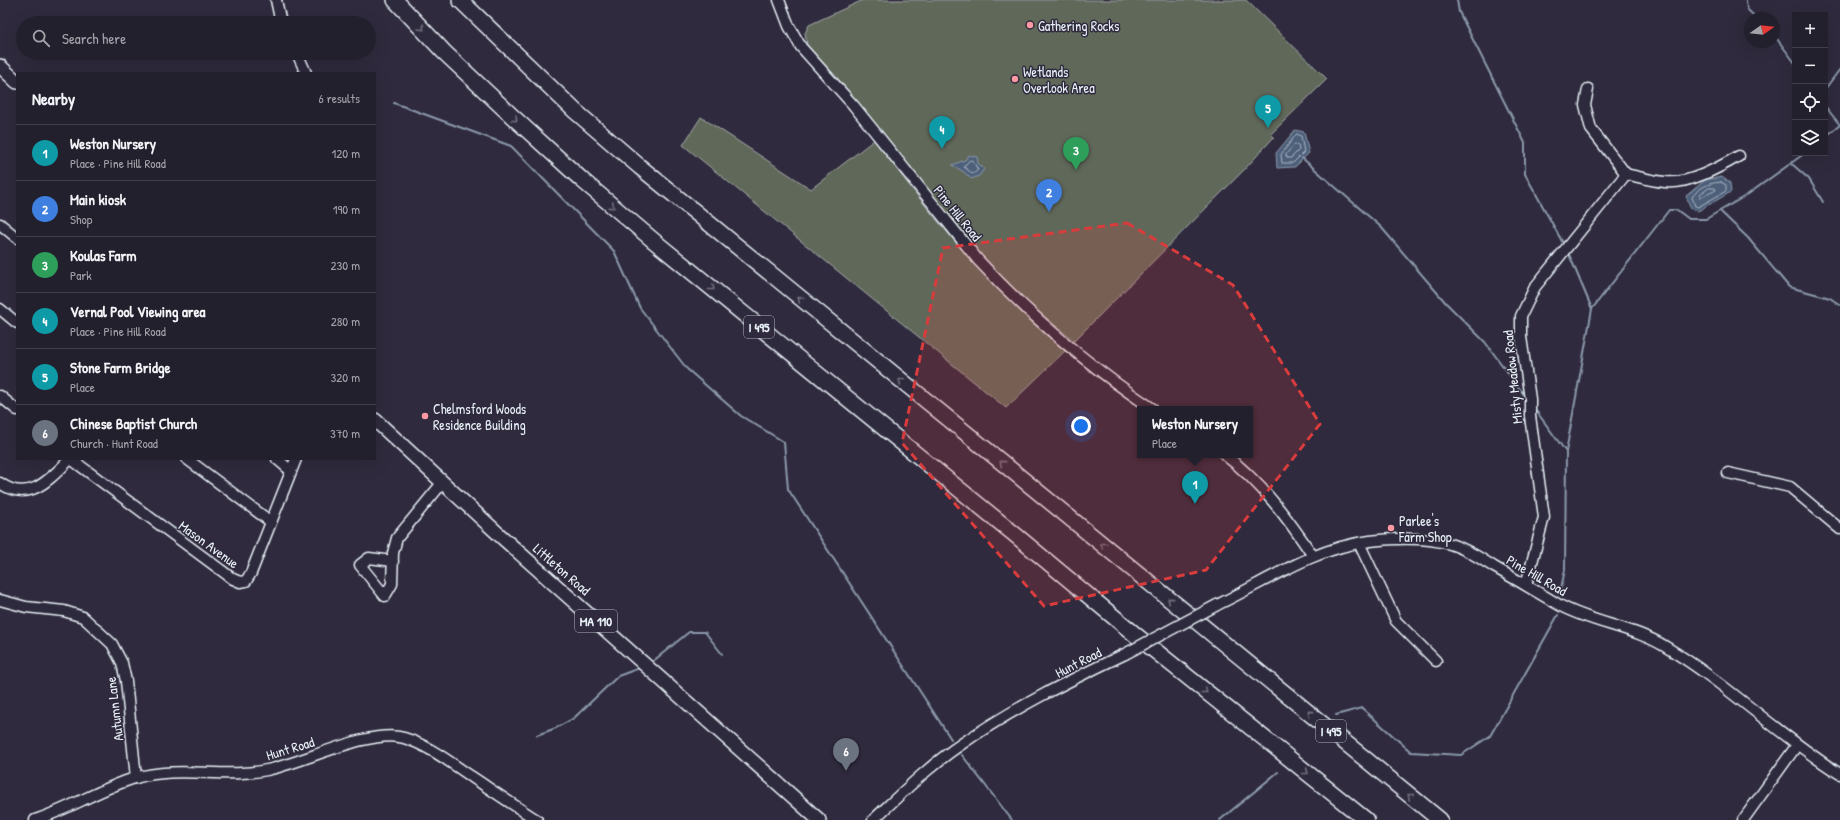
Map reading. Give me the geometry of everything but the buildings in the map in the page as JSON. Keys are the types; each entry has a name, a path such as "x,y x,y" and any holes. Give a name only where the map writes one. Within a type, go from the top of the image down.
{"highway":[{"name":"I 495","path":"395,0 444,52 495,101 618,211 1007,528 1138,637 1366,820"},
{"name":"I 495","path":"460,0 575,111 674,195 1440,820"}],"main road":[{"path":"0,66 16,81"},
{"name":"Littleton Road","path":"376,421 819,820"}],"street":[{"path":"276,0 279,16"},
{"name":"Pine Hill Road","path":"779,0 789,26 801,47 854,106 978,260 1000,283 1063,340 1128,392 1149,406"},
{"path":"300,60 306,72"},
{"path":"1588,89 1585,105 1591,129 1626,174 1666,182 1680,181 1715,169 1739,156"},
{"name":"Misty Meadow Road","path":"1526,585 1544,517 1530,416 1530,402 1521,337 1521,316 1535,287 1568,248 1626,174"},
{"path":"0,224 16,237"},
{"path":"0,309 16,322"},
{"path":"0,396 16,409"},
{"path":"1229,458 1236,463 1270,498 1313,556"},
{"path":"0,483 15,490 24,491 32,489 48,481 69,460"},
{"name":"Mason Avenue","path":"71,460 236,581 243,582 249,578 296,460"},
{"path":"188,460 271,522"},
{"path":"278,460 291,471"},
{"path":"1728,473 1790,487 1840,529"},
{"path":"393,561 397,538 443,482"},
{"name":"Pine Hill Road","path":"1313,556 1359,543 1402,539 1434,541 1451,544 1473,554 1582,616 1649,637 1668,648 1719,684 1797,745 1840,774"},
{"path":"1359,543 1396,621 1436,661"},
{"name":"Hunt Road","path":"873,820 916,779 982,730 1046,694 1313,556"},
{"name":"Autumn Lane","path":"0,600 26,607 64,611 83,617 112,644 122,663 126,681 136,778"},
{"name":"Hunt Road","path":"35,820 61,811 136,778 188,772 242,774 268,770 380,736 402,737 447,760 537,820"},
{"path":"1744,820 1797,745"}],"highlighted area":[{"path":"1127,223 1233,285 1320,424 1206,570 1044,606 902,443 943,248"}],"green space":[{"path":"863,0 1246,0 1327,79 1271,134 1274,137 1244,170 1074,341 1025,300 988,264 910,171 841,82 807,45 805,33 809,25"},
{"path":"701,117 811,189 874,140 927,208 969,257 1014,303 1067,349 1006,408 683,145"}],"water":[{"path":"1295,130 1304,132 1309,153 1295,167 1277,168 1276,153"},
{"path":"969,155 977,157 978,163 984,169 979,176 971,179 964,172 952,165 965,160"},
{"path":"1722,177 1730,183 1731,192 1698,211 1691,209 1686,196 1705,180"}],"waterway":[{"path":"1457,0 1459,12 1525,143 1525,174 1564,245"},
{"path":"1746,0 1747,9 1750,12"},
{"path":"1780,43 1792,59"},
{"path":"1828,85 1840,69"},
{"path":"394,103 511,146 614,251 640,308 687,369 741,416 784,442 788,489 951,739"},
{"path":"1828,110 1840,125"},
{"path":"1828,135 1840,125"},
{"path":"1560,593 1565,570 1566,452 1592,309 1669,210 1677,210 1689,219 1706,219 1747,195 1801,156"},
{"path":"1302,158 1381,227 1446,303 1485,342 1525,396"},
{"path":"1792,164 1809,179 1823,202"},
{"path":"1721,212 1748,238 1789,287 1830,298 1840,305"},
{"path":"1568,252 1592,309"},
{"path":"1534,408 1566,452"},
{"path":"1336,715 1362,708 1411,752 1461,755 1490,736 1558,615"},
{"path":"652,662 689,632 705,632 722,654"},
{"path":"537,735 556,728 574,718 618,676 637,669"},
{"path":"962,755 1012,820"},
{"path":"1220,820 1278,772"}],"place":[{"name":"Gathering Rocks","path":"1030,25"},
{"name":"Wetlands Overlook Area","path":"1015,79"},
{"name":"Stone Farm Bridge","path":"1268,128"},
{"name":"Vernal Pool Viewing area","path":"942,149"},
{"name":"Koulas Farm","path":"1076,170"},
{"name":"Main kiosk","path":"1049,212"},
{"name":"Chelmsford Woods Residence Building","path":"425,416"},
{"name":"Weston Nursery","path":"1195,504"},
{"name":"Parlee's Farm Shop","path":"1391,528"},
{"name":"Chinese Baptist Church","path":"846,771"}]}
